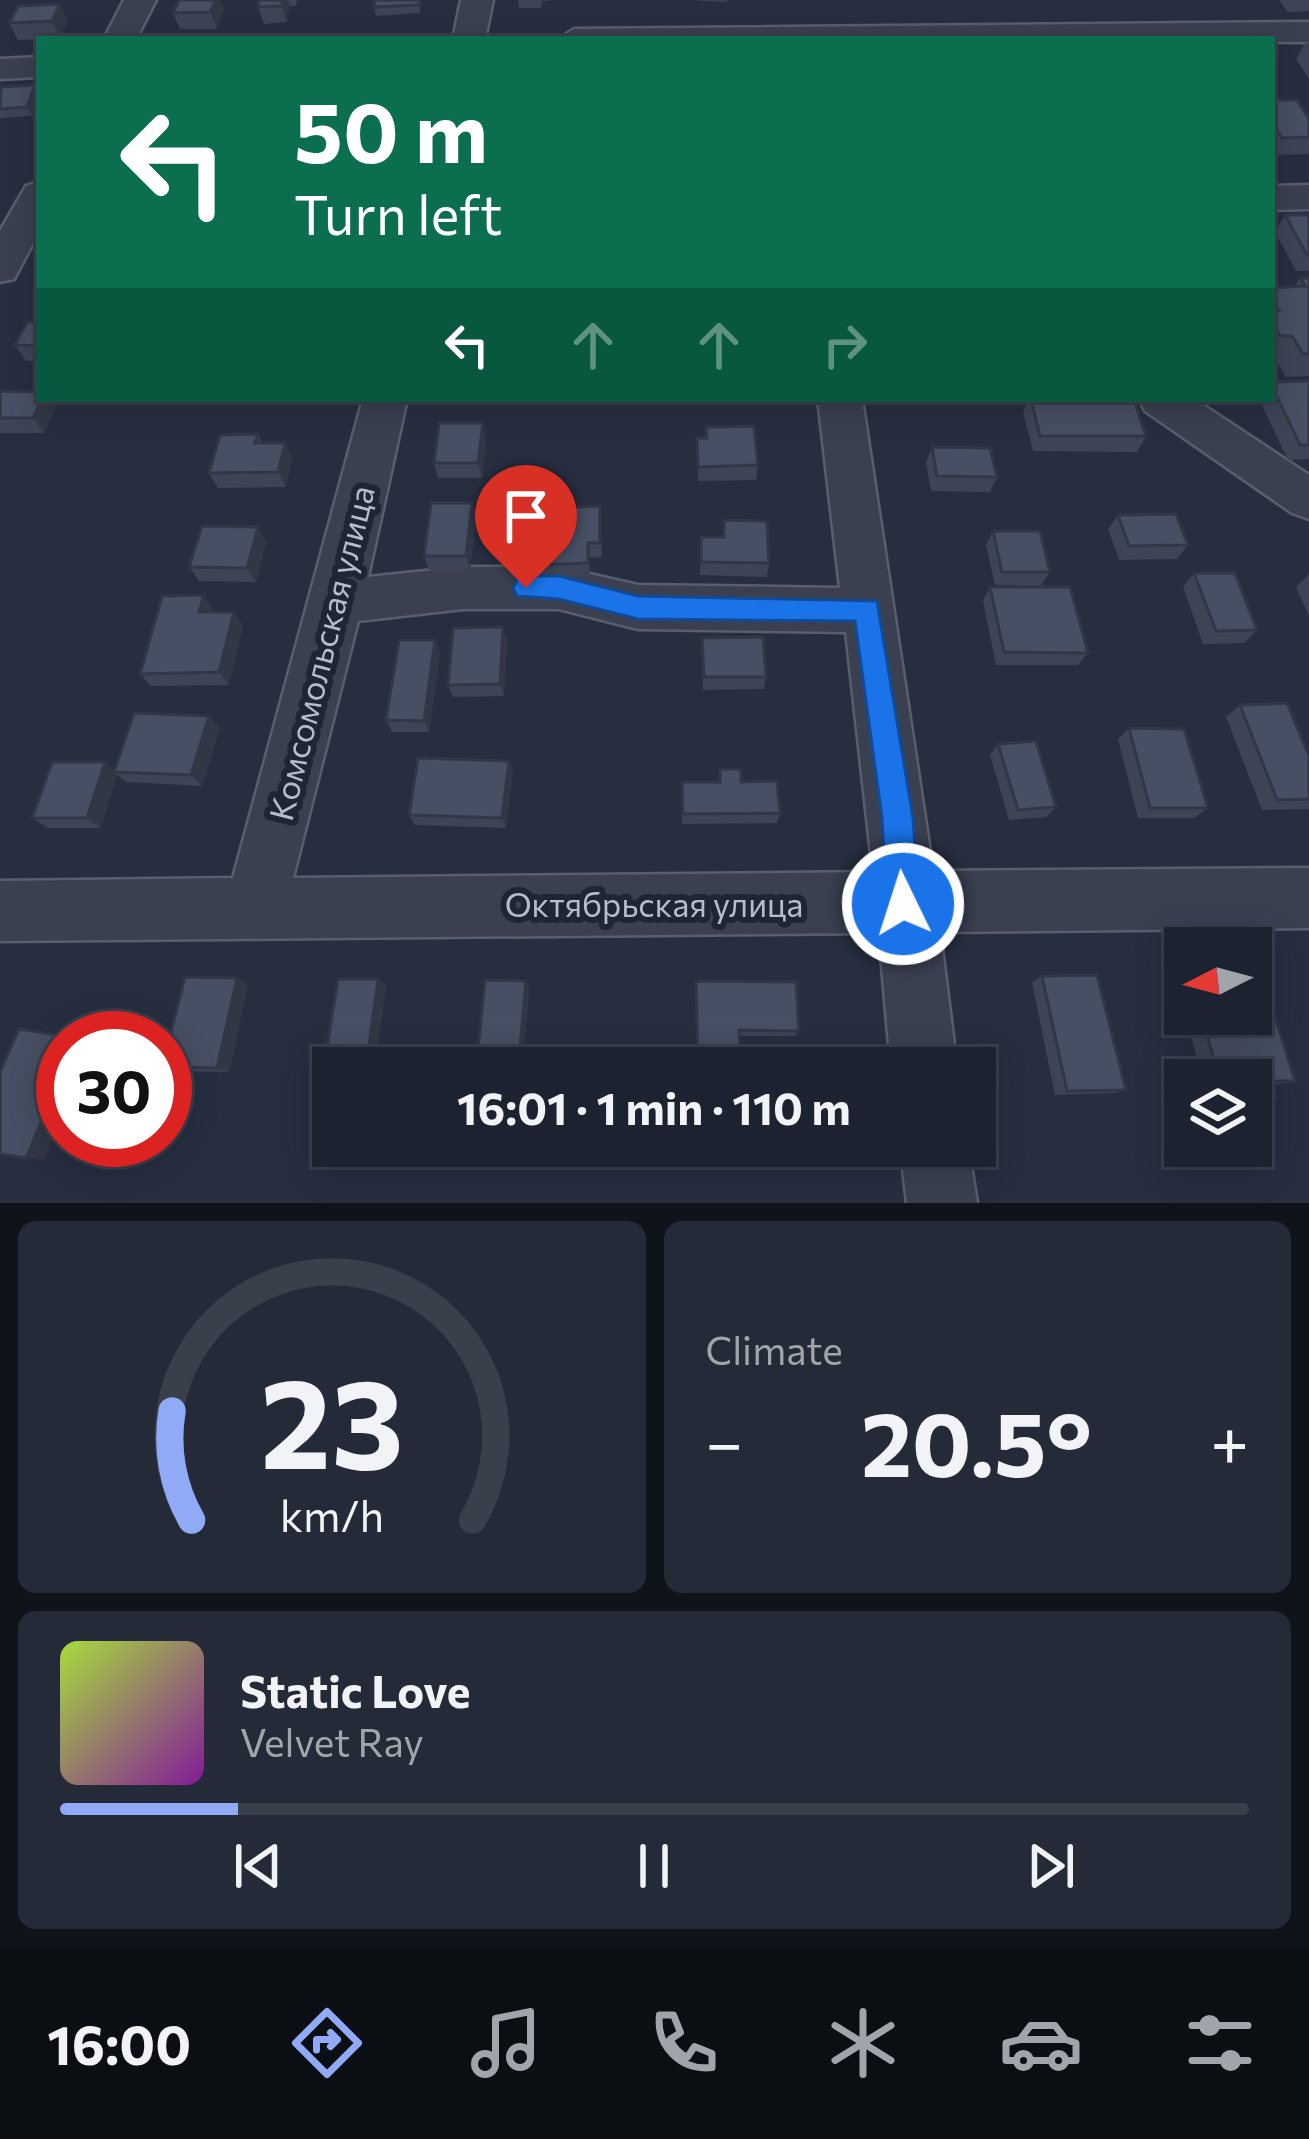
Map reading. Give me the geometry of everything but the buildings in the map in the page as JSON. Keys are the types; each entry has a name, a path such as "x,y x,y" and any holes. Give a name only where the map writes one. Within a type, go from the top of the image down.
{"street":[{"path":"122,36 140,0"},
{"path":"470,36 477,0"},
{"path":"798,0 802,36"},
{"path":"903,36 1309,32"},
{"path":"0,70 36,67"},
{"path":"1275,198 1309,197"},
{"path":"0,268 36,200"},
{"name":"Комсомольская улица","path":"256,905 337,602 384,402"},
{"path":"840,402 897,818 920,1047"},
{"path":"1165,402 1309,500"},
{"path":"337,602 463,588 559,588 638,608 867,610"},
{"name":"Октябрьская улица","path":"0,910 1309,898"},
{"path":"937,1167 942,1203"}],"route":[{"path":"526,588 559,588 638,608 867,610 897,818 903,904"}]}
